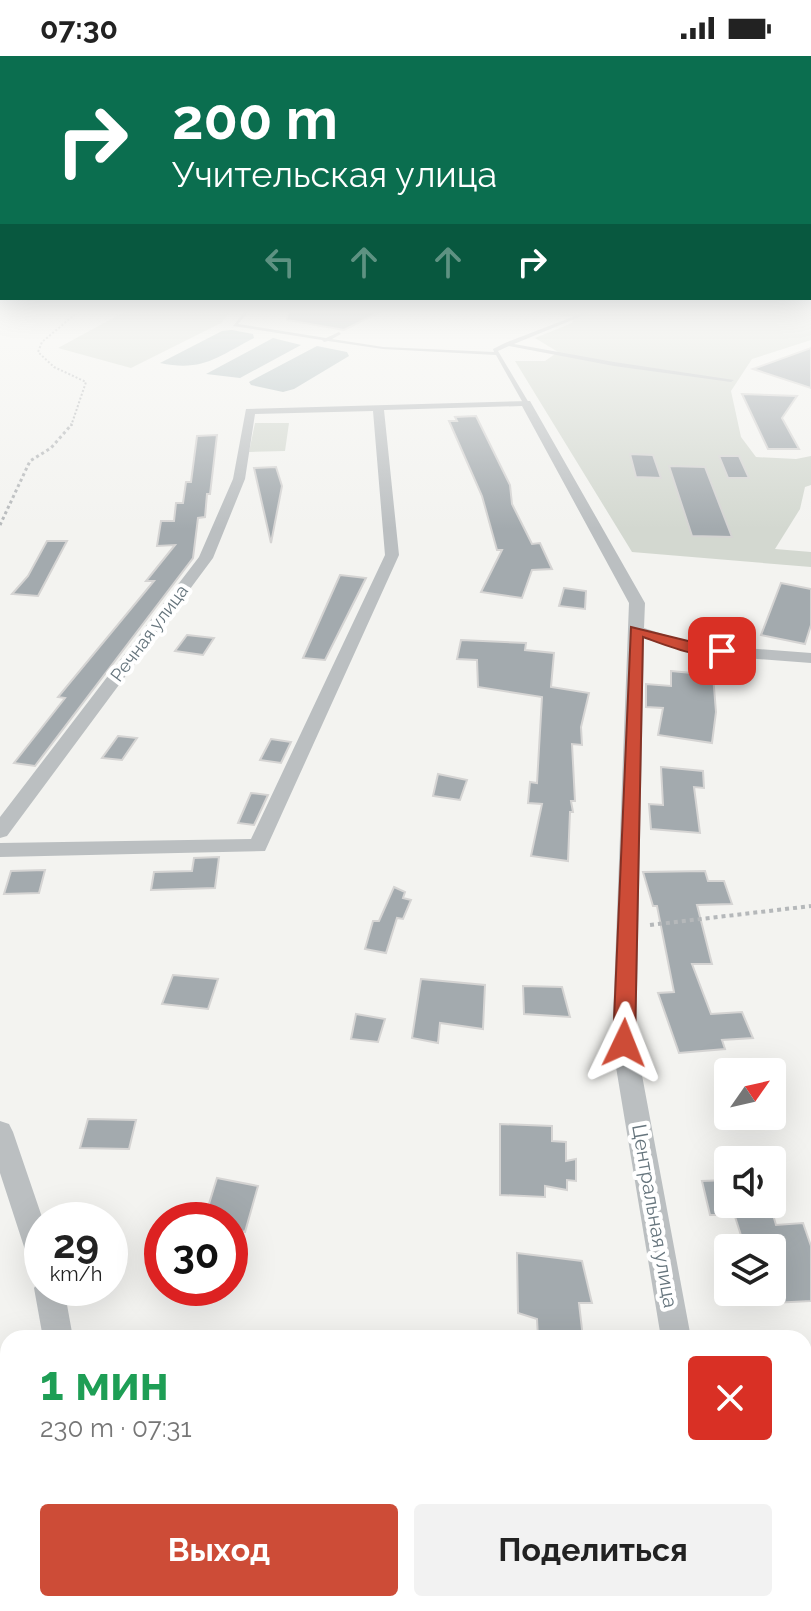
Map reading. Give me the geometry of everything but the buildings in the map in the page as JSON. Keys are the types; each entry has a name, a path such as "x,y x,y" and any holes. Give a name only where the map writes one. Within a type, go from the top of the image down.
{"street":[{"path":"0,850 258,846 392,555 378,408 526,403"},
{"name":"Центральная улица","path":"526,403 637,603 624,1043 675,1330"},
{"name":"Речная улица","path":"0,831 206,558 239,479 250,411 378,408"},
{"path":"636,630 692,649 811,658"},
{"path":"0,1132 24,1205"},
{"path":"52,1306 57,1330"}],"lane":[{"path":"514,384 526,403"}],"path":[{"path":"0,525 30,461 51,448 71,426 87,387 84,384"},
{"path":"628,928 811,906"}],"shaded area":[{"path":"250,384 303,384 283,392"},
{"path":"529,384 736,384 731,391 741,437 756,457 796,459 811,456 811,485 805,487 800,509 775,549 811,552 811,567 632,552"},
{"path":"255,423 289,423 285,451 249,452"}],"route":[{"path":"624,1043 636,630 692,649 722,651"}]}
